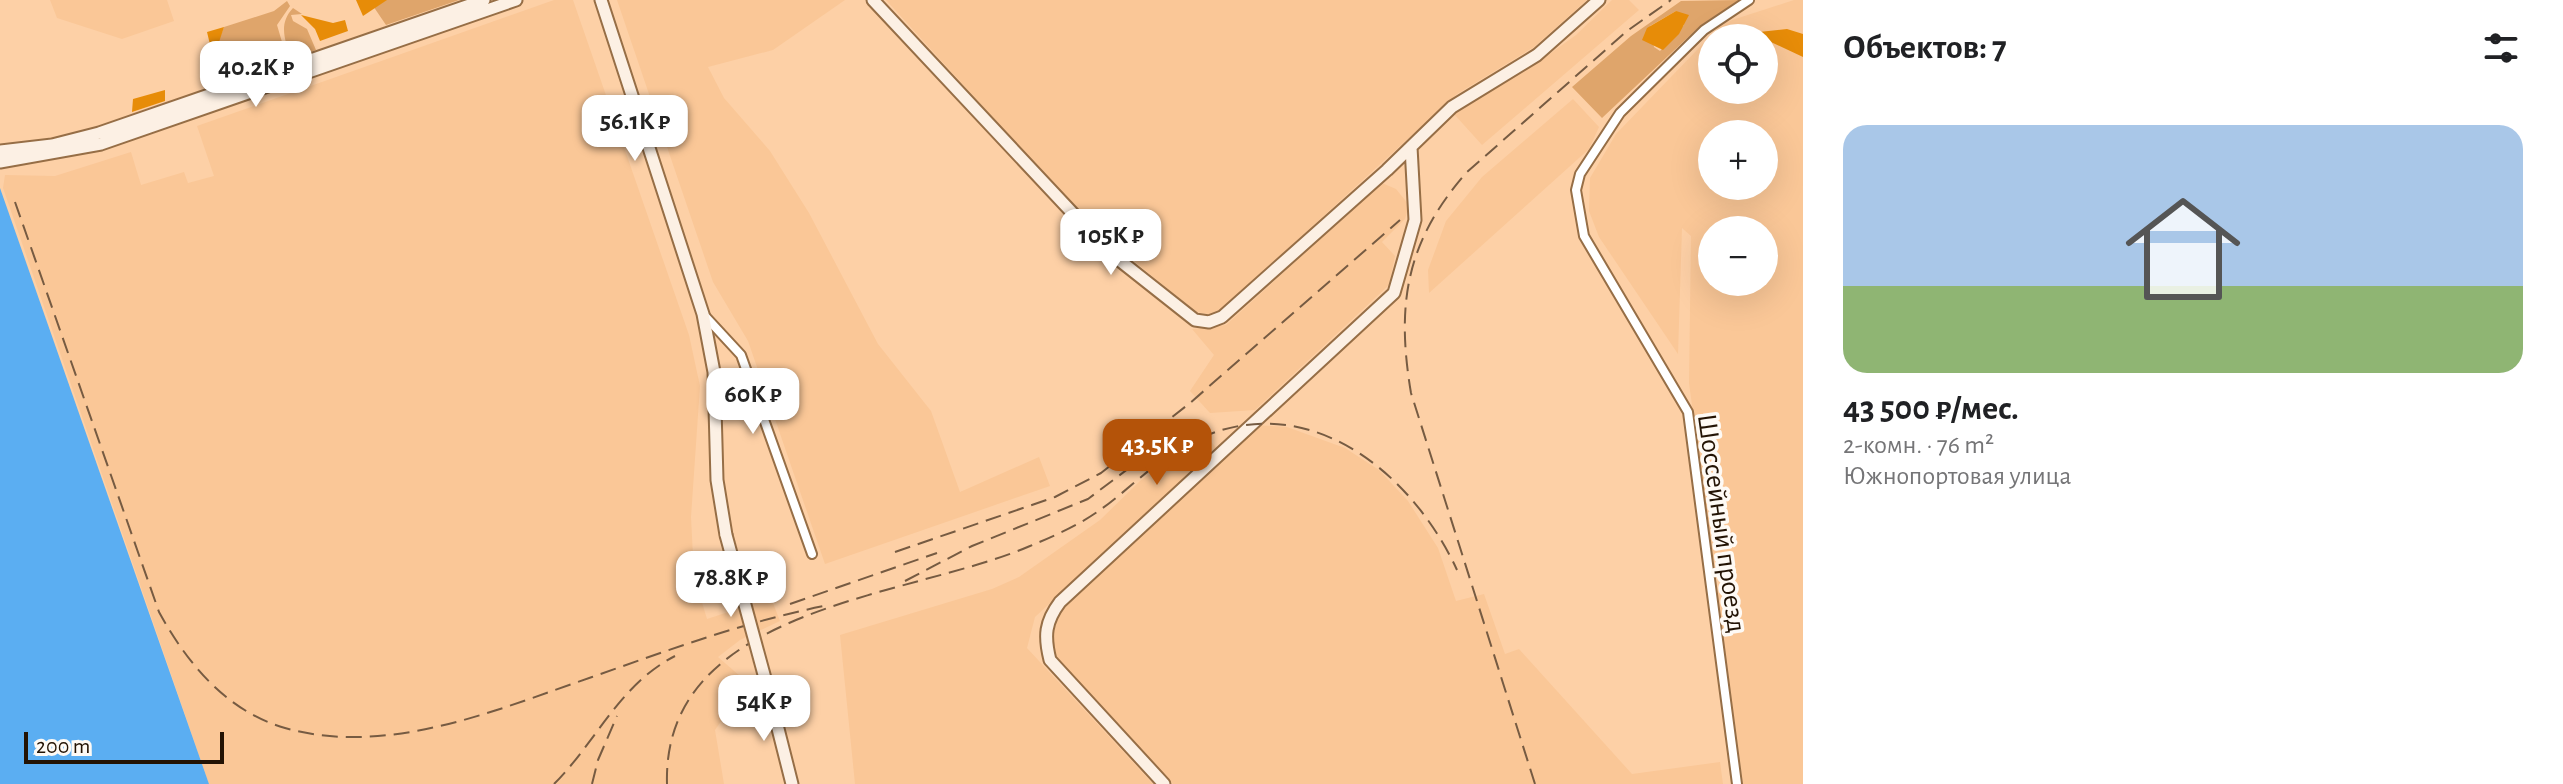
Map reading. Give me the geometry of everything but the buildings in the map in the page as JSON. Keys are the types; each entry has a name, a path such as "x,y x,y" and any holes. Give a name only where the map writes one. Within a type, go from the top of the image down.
{"main road":[{"path":"0,151 68,142 130,124 484,0"},
{"path":"0,162 62,154 112,140 516,0"},
{"path":"601,0 703,314 714,372 717,480 726,535 792,784"},
{"path":"873,0 1109,252 1195,320 1209,322 1222,317 1387,170 1452,107 1537,55 1599,0"},
{"path":"1164,784 1050,660 1044,638 1048,620 1060,602 1394,293 1415,220 1411,147"},
{"path":"1387,170 1413,177"}],"street":[{"name":"Шоссейный проезд","path":"1737,784 1688,412 1584,236 1576,190 1580,174 1620,113 1704,30 1749,0"},
{"path":"703,314 741,355 812,554"}],"shaded area":[{"path":"50,0 167,0 174,21 122,39 57,18"},
{"path":"356,0 387,0 363,16"},
{"path":"369,0 459,0 386,25"},
{"path":"554,0 573,0 689,335 700,386 691,517 694,576 707,619 771,598 780,621 740,640 718,657 748,683 715,730 724,784 209,784 3,188 5,175 55,176 131,152 141,185 184,172 188,183 214,176 197,126"},
{"path":"617,0 845,0 773,50 708,67 724,98 770,151 809,213 878,344 931,411 960,492 1039,457 1050,486 825,564 748,341 713,282"},
{"path":"886,0 1587,0 1534,47 1457,94 1215,315 1196,312 1135,262 1138,244 1129,235 1120,242 1101,236"},
{"path":"1612,0 1629,0 1639,10 1482,145 1454,114 1475,97 1533,66 1576,35"},
{"path":"1739,0 1703,24 1698,24 1698,28 1602,118 1572,87 1631,36 1681,1","holes":["1676,11 1684,25 1660,51 1654,47 1650,26"]},
{"path":"1794,0 1803,0 1803,784 1743,784 1717,593 1736,590 1733,558 1713,560 1689,383 1691,236 1682,228 1678,354 1599,237 1589,211 1590,178 1616,134 1698,49 1698,104 1778,104 1778,24 1722,24"},
{"path":"287,1 290,6 277,25 287,59 260,69 258,66 221,82 219,74 233,71 218,42 224,27 274,11"},
{"path":"293,8 302,14 291,15 293,21 307,29 316,50 291,59 284,26"},
{"path":"1676,11 1689,15 1679,34 1663,50 1642,40 1647,28"},
{"path":"301,15 333,23 345,20 348,31 320,41 315,29"},
{"path":"224,27 219,42 234,52 228,65 233,71 219,74 208,63 213,57 207,32"},
{"path":"1778,30 1803,34 1803,57 1778,45"},
{"path":"165,90 165,101 132,112 133,99"},
{"path":"1573,99 1599,127 1589,149 1429,293 1428,270 1446,221 1482,177"},
{"path":"1382,183 1396,189 1409,205 1405,219 1382,242 1395,256 1389,285 1255,410 1210,413 1190,391 1214,355 1192,329 1226,325"},
{"path":"1255,425 1287,427 1345,448 1379,470 1408,501 1438,548 1456,601 1484,594 1505,654 1519,649 1632,774 1720,762 1723,784 1173,784 1054,654 1051,627 1062,606"},
{"path":"1210,440 1217,449 1035,617 1027,648 1153,784 855,784 840,635 992,589 1019,577 1100,520 1140,481 1183,451"}],"water":[{"path":"0,188 209,784 0,784"}],"railway":[{"path":"1535,784 1411,393 1405,331 1410,276 1430,224 1466,173 1627,31 1671,0"},
{"path":"15,202 159,612 182,649 210,683 244,710 264,720 285,728 324,735 363,737 441,726 518,703 707,637 824,606"},
{"path":"895,552 1055,497 1101,473 1190,403 1400,220"},
{"path":"667,784 676,725 705,679 748,644 802,618 861,597 980,564 1048,538 1100,510 1179,449 1234,427 1274,424 1313,431 1349,447 1382,471 1412,500 1437,533 1457,570"},
{"path":"905,581 972,546 1088,499 1165,441 1200,426"},
{"path":"790,604 937,553"},
{"path":"554,784 623,698 655,668 675,656"},
{"path":"592,784 598,760 617,716"}]}
